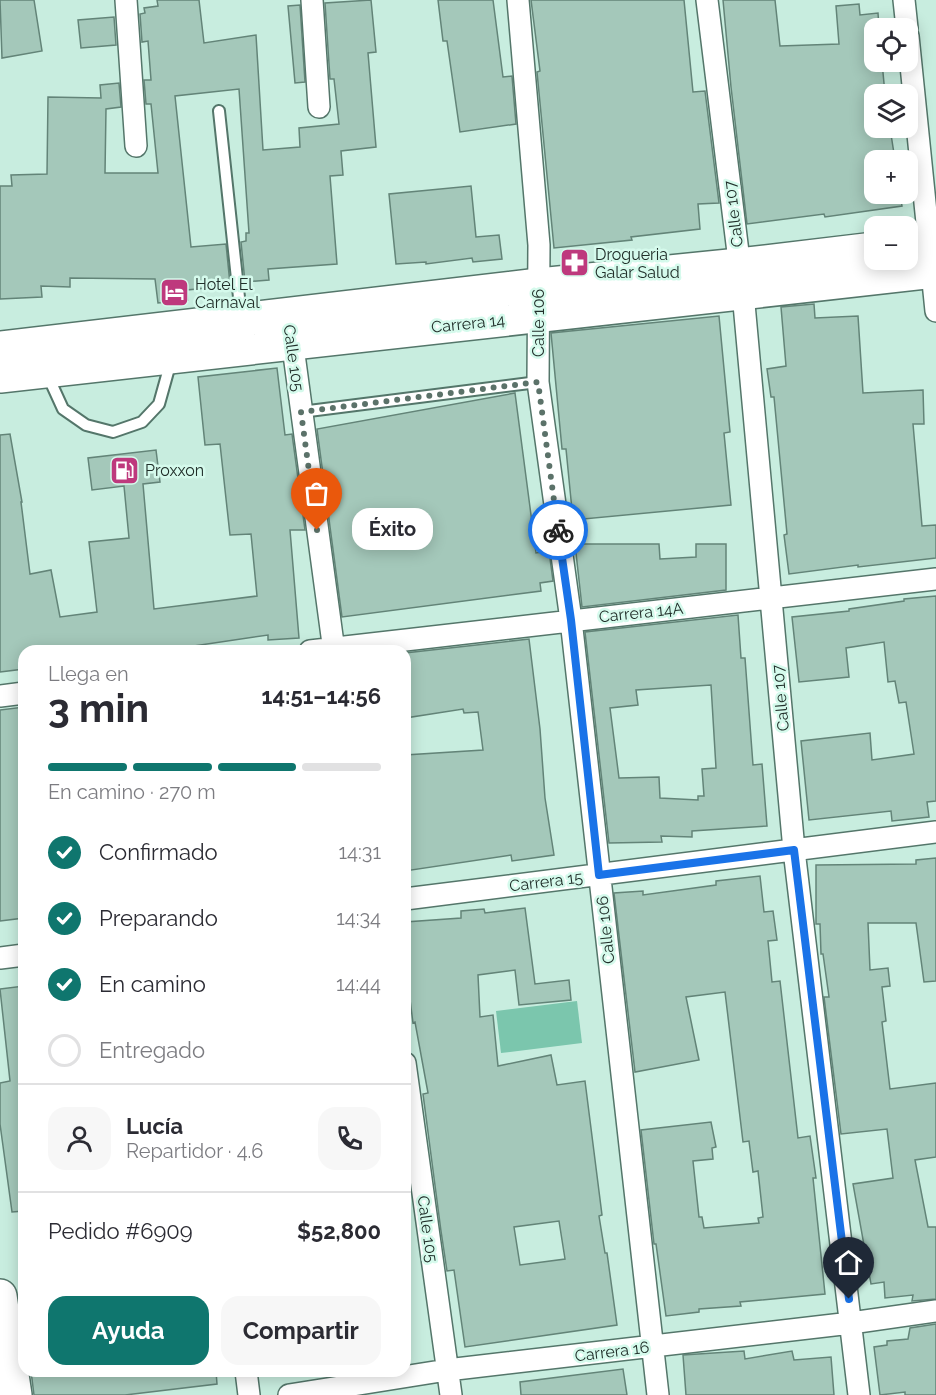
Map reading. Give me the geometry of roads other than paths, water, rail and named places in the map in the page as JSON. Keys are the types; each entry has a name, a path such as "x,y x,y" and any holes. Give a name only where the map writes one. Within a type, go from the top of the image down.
{"main road":[{"name":"Carrera 14","path":"741,279 864,251"},
{"name":"Carrera 14","path":"0,376 172,358 290,328 741,279 928,254"},
{"name":"Carrera 14","path":"0,348 241,319 290,328"},
{"path":"0,1296 15,1395"}],"street":[{"path":"126,0 136,146"},
{"path":"312,0 320,107"},
{"name":"Calle 106","path":"518,0 539,245 538,382 571,620 658,1395"},
{"name":"Calle 107","path":"707,0 741,279 794,850 859,1395"},
{"path":"904,0 906,18"},
{"path":"911,72 928,254 936,311"},
{"name":"Calle 105","path":"290,328 333,645"},
{"name":"Carrera 14A","path":"367,645 936,579"},
{"path":"0,696 18,694"},
{"name":"Carrera 15","path":"411,898 936,832"},
{"path":"0,958 18,956"},
{"name":"Calle 105","path":"411,1107 451,1395"},
{"name":"Carrera 16","path":"411,1376 936,1311"},
{"path":"247,1377 249,1395"},
{"name":"Carrera 16","path":"289,1395 403,1377"}],"lane":[{"path":"219,111 241,319"},
{"path":"46,371 63,409 86,425 112,432 142,422 159,404 172,358"},
{"path":"301,412 538,382"}],"place":[{"name":"Drogueria Galar Salud","path":"574,263"},
{"name":"Hotel El Carnaval","path":"174,293"},
{"name":"Proxxon","path":"124,470"},
{"name":"Éxito","path":"317,530"}]}
